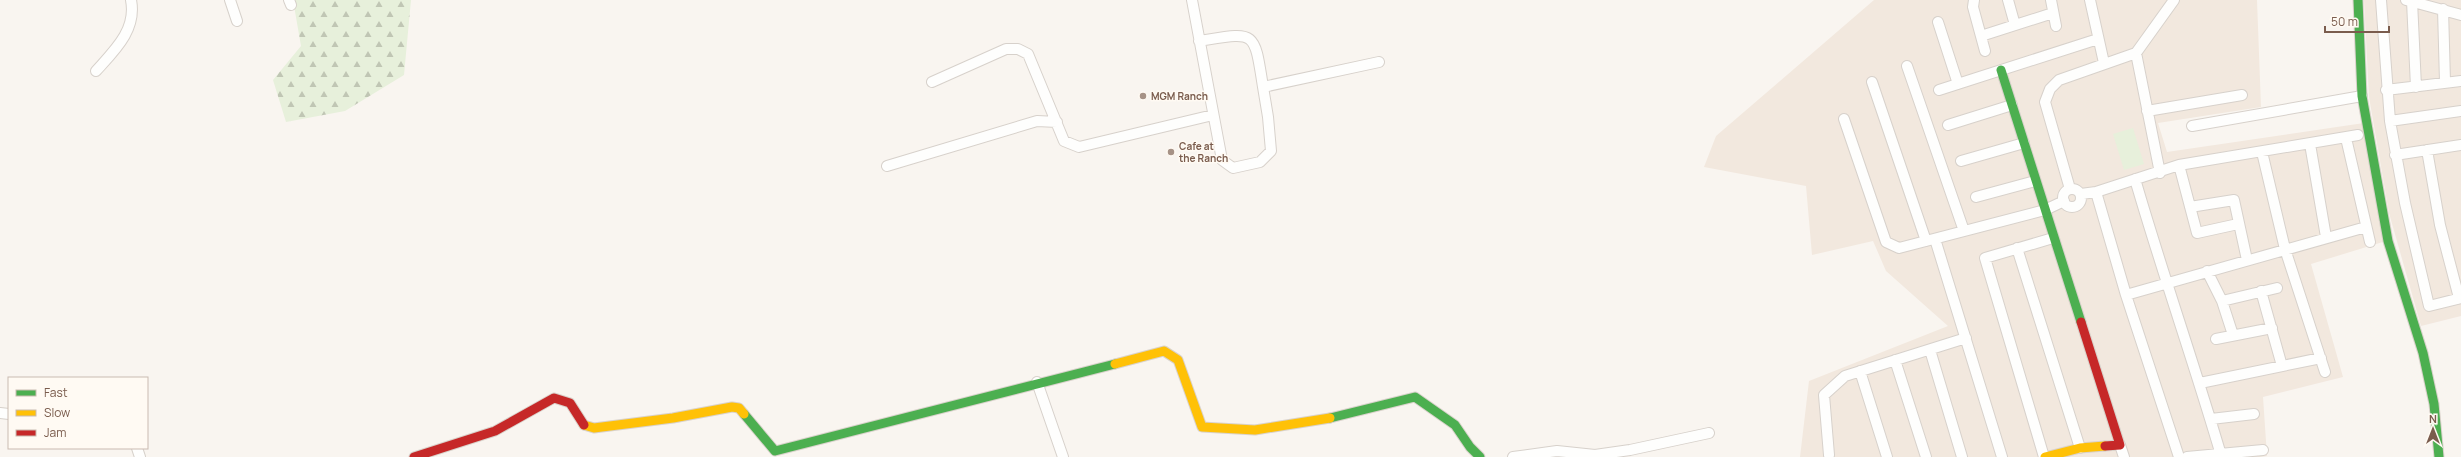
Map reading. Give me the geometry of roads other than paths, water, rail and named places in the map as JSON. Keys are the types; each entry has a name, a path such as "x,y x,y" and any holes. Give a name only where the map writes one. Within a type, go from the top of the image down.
{"street":[{"path":"96,71 126,36 130,20 131,0"},
{"path":"230,0 237,21"},
{"path":"1192,0 1199,41 1222,160 1233,168 1260,162 1271,151 1268,117 1257,50 1250,39 1241,34 1199,41"},
{"path":"1974,0 1973,7 1985,51"},
{"path":"2008,0 2015,25"},
{"path":"2050,0 2056,26"},
{"path":"2090,0 2104,63"},
{"path":"2070,189 2045,102 2050,89 2059,80 2136,53 2174,0"},
{"path":"2358,0 2362,96 2388,241 2423,353 2434,404 2439,457"},
{"path":"2381,0 2386,90 2395,155 2429,306 2460,298 2440,225 2427,150"},
{"path":"2416,87 2409,1 2461,15"},
{"path":"2442,9 2445,82"},
{"path":"1981,36 2053,13"},
{"path":"1938,22 1958,84"},
{"path":"1940,90 2098,39"},
{"path":"932,82 1006,49 1018,49 1028,54 1064,141 1079,147 1213,115"},
{"path":"2136,53 2160,173"},
{"path":"1262,87 1378,62"},
{"path":"1906,66 1964,231"},
{"path":"2001,70 2052,238 2124,457"},
{"path":"2386,90 2461,80"},
{"path":"1872,82 1966,338 2002,457"},
{"path":"2147,111 2242,95"},
{"path":"2192,126 2362,96"},
{"path":"1948,125 2012,105"},
{"path":"2390,122 2461,111"},
{"path":"1844,119 1886,242 1899,248 2044,210 2064,201"},
{"path":"887,166 1037,121 1057,122"},
{"path":"2064,201 2065,192 2070,189 2076,190 2081,194 2096,192 2135,179 2160,173 2179,165 2358,136"},
{"path":"2346,138 2370,242"},
{"path":"1961,161 2024,143"},
{"path":"2310,144 2326,237"},
{"path":"2395,155 2461,146"},
{"path":"2262,152 2285,249 2325,372"},
{"path":"2179,165 2197,232 2238,224"},
{"path":"2135,179 2166,283 2200,383 2221,455"},
{"path":"1976,197 2035,181"},
{"path":"2096,192 2126,295 2179,457"},
{"path":"2064,201 2070,207 2076,206 2081,200 2081,194"},
{"path":"2190,207 2234,200 2247,260"},
{"path":"2126,295 2326,237 2366,227"},
{"path":"2052,238 1985,258 2045,457 2080,448 2120,445"},
{"path":"2017,248 2080,448"},
{"path":"2207,271 2222,301 2233,335"},
{"path":"2222,301 2277,288"},
{"path":"2261,291 2282,366"},
{"path":"2216,339 2272,328"},
{"path":"1829,455 1824,395 1845,376 1966,338"},
{"path":"1930,350 1962,457"},
{"path":"414,457 495,431 554,398 562,397 572,403 585,426 594,428 673,418 732,407 738,408 775,451 1037,382 1164,351 1178,360 1202,427 1225,431 1290,425 1416,397 1441,413 1455,425 1470,447 1480,457"},
{"path":"2200,383 2321,358"},
{"path":"1895,360 1926,457"},
{"path":"1860,371 1887,457"},
{"path":"1037,382 1063,457"},
{"path":"2211,419 2254,414"},
{"path":"1513,457 1557,451 1595,455 1630,450 1709,433"},
{"path":"2187,457 2263,450"}],"place":[{"name":"MGM Ranch","path":"1143,96"},
{"name":"Cafe at the Ranch","path":"1171,152"}]}
